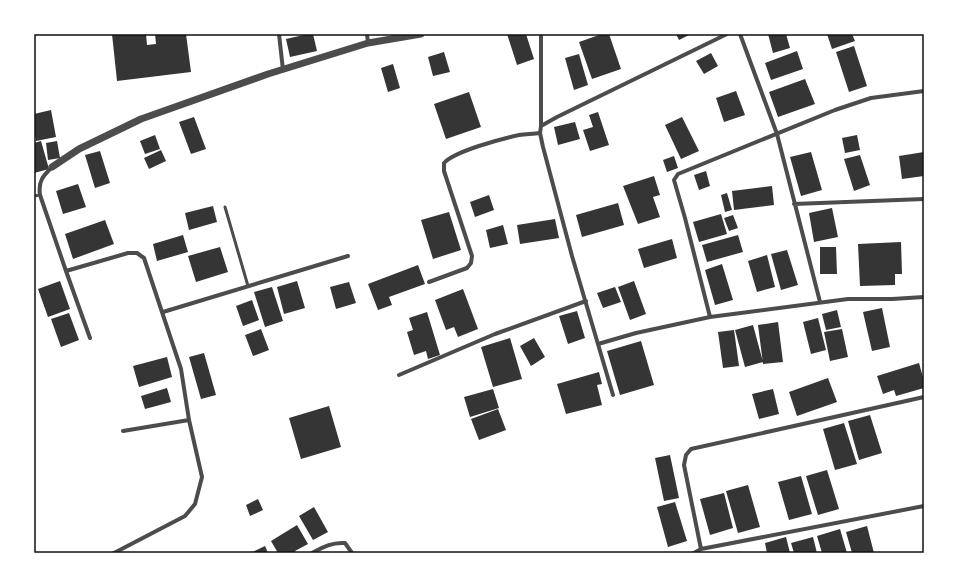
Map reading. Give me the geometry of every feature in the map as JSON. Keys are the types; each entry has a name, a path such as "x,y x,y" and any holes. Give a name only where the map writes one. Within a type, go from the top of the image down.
{"street":[{"path":"279,34 283,70"},
{"path":"367,34 368,43"},
{"path":"90,338 40,195 39,185 44,175 52,167 79,149 141,119 283,70 368,43 420,34"},
{"path":"541,34 540,134 613,395"},
{"path":"541,126 727,34"},
{"path":"740,34 777,134 820,302"},
{"path":"710,318 674,180 678,174 835,110 871,98 924,91"},
{"path":"429,282 467,268 471,263 472,256 444,171 444,164 448,158 520,135 540,134"},
{"path":"794,204 924,199"},
{"path":"66,271 128,253 137,253 144,258 181,369 189,420 202,477 195,504 185,516 114,553"},
{"path":"163,312 348,256"},
{"path":"598,344 636,333 710,318 820,302 848,299 924,298"},
{"path":"399,375 495,334 586,301"},
{"path":"701,549 684,465 686,455 691,449 924,397"},
{"path":"123,431 189,420"},
{"path":"694,553 701,549 924,506"},
{"path":"312,553 324,546 336,542 345,543 352,553"}],"lane":[{"path":"34,196 40,195"},
{"path":"225,207 248,286"}],"building":[{"path":"112,34 146,34 147,45 156,44 155,34 186,34 191,72 117,81"},
{"path":"313,34 317,51 290,57 286,39"},
{"path":"507,34 526,34 534,59 517,65"},
{"path":"602,34 609,34 621,69 592,79 579,42"},
{"path":"676,34 691,34 679,40"},
{"path":"768,34 786,34 790,48 773,53"},
{"path":"827,34 852,34 855,41 832,49"},
{"path":"854,46 867,86 849,92 836,52"},
{"path":"797,51 803,69 771,80 765,63"},
{"path":"444,52 450,72 433,76 428,57"},
{"path":"711,53 718,66 704,74 696,61"},
{"path":"579,54 588,85 574,90 565,58"},
{"path":"393,64 400,88 388,92 381,68"},
{"path":"805,79 815,104 778,117 769,92"},
{"path":"736,91 745,115 724,122 716,98"},
{"path":"469,92 481,127 446,139 434,104"},
{"path":"51,110 56,137 36,141 34,131 34,114"},
{"path":"598,112 609,145 590,151 583,130 593,127 589,115"},
{"path":"194,117 206,149 191,154 179,122"},
{"path":"682,117 699,151 681,159 665,125"},
{"path":"575,122 580,139 558,145 554,127"},
{"path":"155,135 160,149 145,154 140,141"},
{"path":"857,135 860,150 845,153 842,138"},
{"path":"41,141 49,169 34,173 34,143"},
{"path":"57,141 60,158 48,160 46,143"},
{"path":"161,150 166,161 149,169 144,158"},
{"path":"100,151 110,183 95,188 85,155"},
{"path":"811,152 822,190 801,196 790,157"},
{"path":"924,152 924,176 902,179 899,156"},
{"path":"860,155 870,185 854,191 844,159"},
{"path":"674,156 678,168 667,172 663,160"},
{"path":"706,171 710,186 699,190 694,175"},
{"path":"654,176 660,195 653,197 660,217 638,224 623,186"},
{"path":"78,184 86,207 63,214 56,191"},
{"path":"772,186 774,205 734,210 732,191"},
{"path":"727,193 732,210 725,212 721,195"},
{"path":"489,195 494,210 475,217 470,202"},
{"path":"618,203 624,225 582,237 576,215"},
{"path":"213,206 217,222 189,230 185,213"},
{"path":"832,208 838,237 814,242 809,213"},
{"path":"449,212 461,250 433,259 421,220"},
{"path":"721,214 727,234 699,242 693,222"},
{"path":"733,215 738,228 729,231 724,218"},
{"path":"555,219 559,238 520,244 517,225"},
{"path":"105,220 114,244 73,259 65,234"},
{"path":"503,225 508,244 490,248 486,230"},
{"path":"183,235 188,252 157,261 153,244"},
{"path":"738,235 743,252 707,262 702,245"},
{"path":"672,239 677,258 644,268 638,249"},
{"path":"901,242 902,274 895,274 895,285 860,286 858,244"},
{"path":"220,247 228,272 196,282 188,256"},
{"path":"820,247 836,247 837,274 820,274"},
{"path":"787,250 798,285 781,290 771,254"},
{"path":"767,255 775,287 757,292 748,261"},
{"path":"722,264 733,300 715,305 705,270"},
{"path":"418,265 425,284 389,297 392,305 378,310 368,284"},
{"path":"60,281 70,309 48,317 38,289"},
{"path":"297,281 305,308 284,314 277,287"},
{"path":"634,281 646,314 630,320 618,287"},
{"path":"349,282 356,303 336,309 330,287"},
{"path":"272,287 283,321 265,327 254,292"},
{"path":"615,287 621,302 603,308 597,293"},
{"path":"463,289 478,329 458,337 454,327 446,330 435,300"},
{"path":"252,300 259,320 243,326 236,306"},
{"path":"882,308 890,347 872,351 863,312"},
{"path":"837,310 841,327 826,330 822,314"},
{"path":"577,311 585,338 568,344 559,316"},
{"path":"427,312 440,355 428,359 426,351 414,355 407,332 413,330 409,318"},
{"path":"69,313 79,340 61,347 51,319"},
{"path":"818,318 826,350 811,354 803,322"},
{"path":"778,322 783,362 763,364 758,325"},
{"path":"753,325 763,362 745,367 735,330"},
{"path":"261,329 269,350 253,356 245,335"},
{"path":"842,329 848,357 830,361 824,332"},
{"path":"734,330 739,366 723,368 718,332"},
{"path":"510,338 522,379 493,387 481,347"},
{"path":"534,338 545,357 531,366 520,346"},
{"path":"641,341 654,385 620,395 607,351"},
{"path":"204,353 216,395 201,399 189,357"},
{"path":"167,357 172,377 139,387 133,366"},
{"path":"919,363 924,381 924,388 896,396 894,390 883,394 877,376"},
{"path":"599,372 602,384 597,385 602,405 566,414 557,384"},
{"path":"828,378 837,402 797,416 789,392"},
{"path":"167,388 171,402 145,409 141,396"},
{"path":"493,389 499,408 470,417 464,397"},
{"path":"773,389 779,414 759,419 752,394"},
{"path":"329,406 341,447 301,459 289,418"},
{"path":"498,409 506,430 479,440 471,419"},
{"path":"870,415 882,453 859,460 848,421"},
{"path":"844,423 857,464 835,470 823,429"},
{"path":"670,455 679,498 664,501 655,458"},
{"path":"827,470 839,509 818,515 806,476"},
{"path":"801,476 812,514 789,520 778,482"},
{"path":"748,485 760,527 738,533 726,491"},
{"path":"724,493 733,528 710,535 700,499"},
{"path":"258,499 263,510 250,516 246,505"},
{"path":"675,502 687,541 668,547 657,507"},
{"path":"314,507 328,532 313,540 299,516"},
{"path":"297,525 308,544 295,551 296,553 278,553 271,541"},
{"path":"867,526 874,553 852,553 846,532"},
{"path":"840,529 847,553 822,553 817,536"},
{"path":"786,537 790,553 767,553 765,543"},
{"path":"813,537 817,553 794,553 791,543"},
{"path":"265,546 268,553 250,553"}]}
